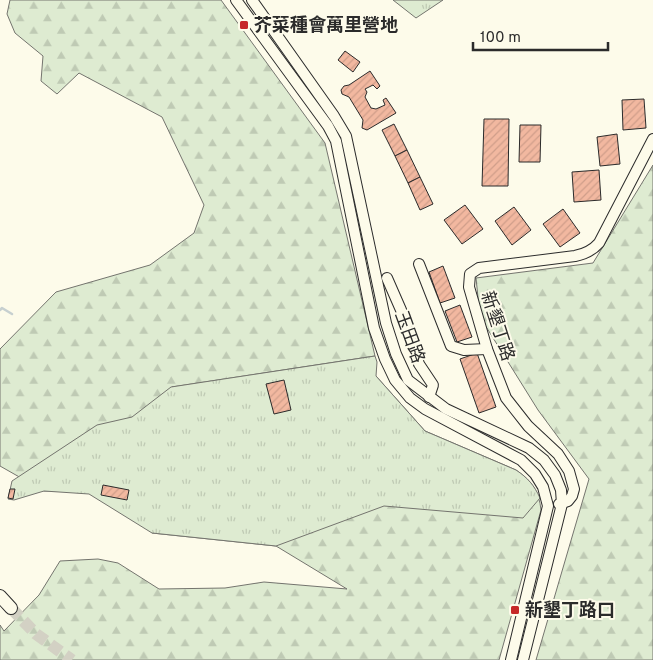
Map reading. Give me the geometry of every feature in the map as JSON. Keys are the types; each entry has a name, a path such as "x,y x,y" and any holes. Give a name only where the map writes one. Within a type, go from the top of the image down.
{"main road":[{"path":"0,596 10,608"}],"street":[{"name":"玉田路","path":"236,0 328,126 336,141 374,328 385,360 395,380 410,398 425,409 521,460 535,474 543,487 548,506"},
{"name":"玉田路","path":"252,0 346,136 388,331 408,380 446,409 529,448 544,460 560,490 562,504 523,660"},
{"name":"新墾丁路","path":"562,504 572,496 574,489 569,471 558,454 528,426 506,398 487,349 469,287 470,274 479,268 575,256 585,254 594,249 599,243 653,139"},
{"path":"419,264 451,346 464,350 487,349"},
{"path":"387,278 401,310 419,364 433,385 429,397"},
{"path":"511,660 548,506 562,504"}],"green space":[{"path":"10,0 221,0 325,143 375,356 172,387 376,376 425,431 522,474 534,487 541,510 499,660 0,660 0,625 4,631 39,595 60,561 98,559 118,563 159,589 225,588 264,582 347,589 276,546 152,533 147,491 44,491 0,466 0,349 56,292 150,265 194,233 204,205 162,117 79,73 57,94 41,81 43,56 15,33 7,14"},
{"path":"393,0 443,0 416,18"},
{"path":"653,165 653,660 536,660 589,479 538,410 480,317 476,278 593,263"},
{"path":"375,356 377,362 376,376 425,431 516,470 530,482 540,498 523,518 384,506 276,546 152,533 89,494 44,491 14,500 8,499 12,481 97,425 132,417 171,387"}],"building":[{"path":"345,51 360,62 353,72 338,60"},
{"path":"370,71 380,86 377,89 373,85 365,89 367,92 365,97 371,108 376,109 385,105 383,100 386,98 396,113 367,130 362,128 363,120 349,97 342,94 341,90 344,86 349,85"},
{"path":"644,99 646,128 623,130 622,100"},
{"path":"484,119 509,119 508,186 482,186"},
{"path":"394,124 407,150 395,156 382,130"},
{"path":"520,125 541,125 540,162 519,162"},
{"path":"617,134 620,164 600,166 597,137"},
{"path":"407,150 420,177 408,183 395,156"},
{"path":"599,170 601,200 574,202 572,172"},
{"path":"420,177 433,204 420,210 408,183"},
{"path":"465,205 483,229 462,244 444,220"},
{"path":"514,207 531,230 512,245 495,221"},
{"path":"563,209 580,233 560,247 543,224"},
{"path":"443,266 455,298 440,303 429,272"},
{"path":"460,305 472,337 457,342 445,311"},
{"path":"477,353 496,407 479,413 460,359"},
{"path":"284,380 291,410 274,414 266,384"},
{"path":"103,485 129,490 127,500 101,495"},
{"path":"10,489 15,489 13,499 8,498"}],"waterway":[{"path":"0,310 2,308 12,314"}],"tunnel":[{"path":"11,608 36,634 72,660"}],"place":[{"name":"芥菜種會萬里營地","path":"244,25"},
{"name":"新墾丁路口","path":"515,610"}]}
